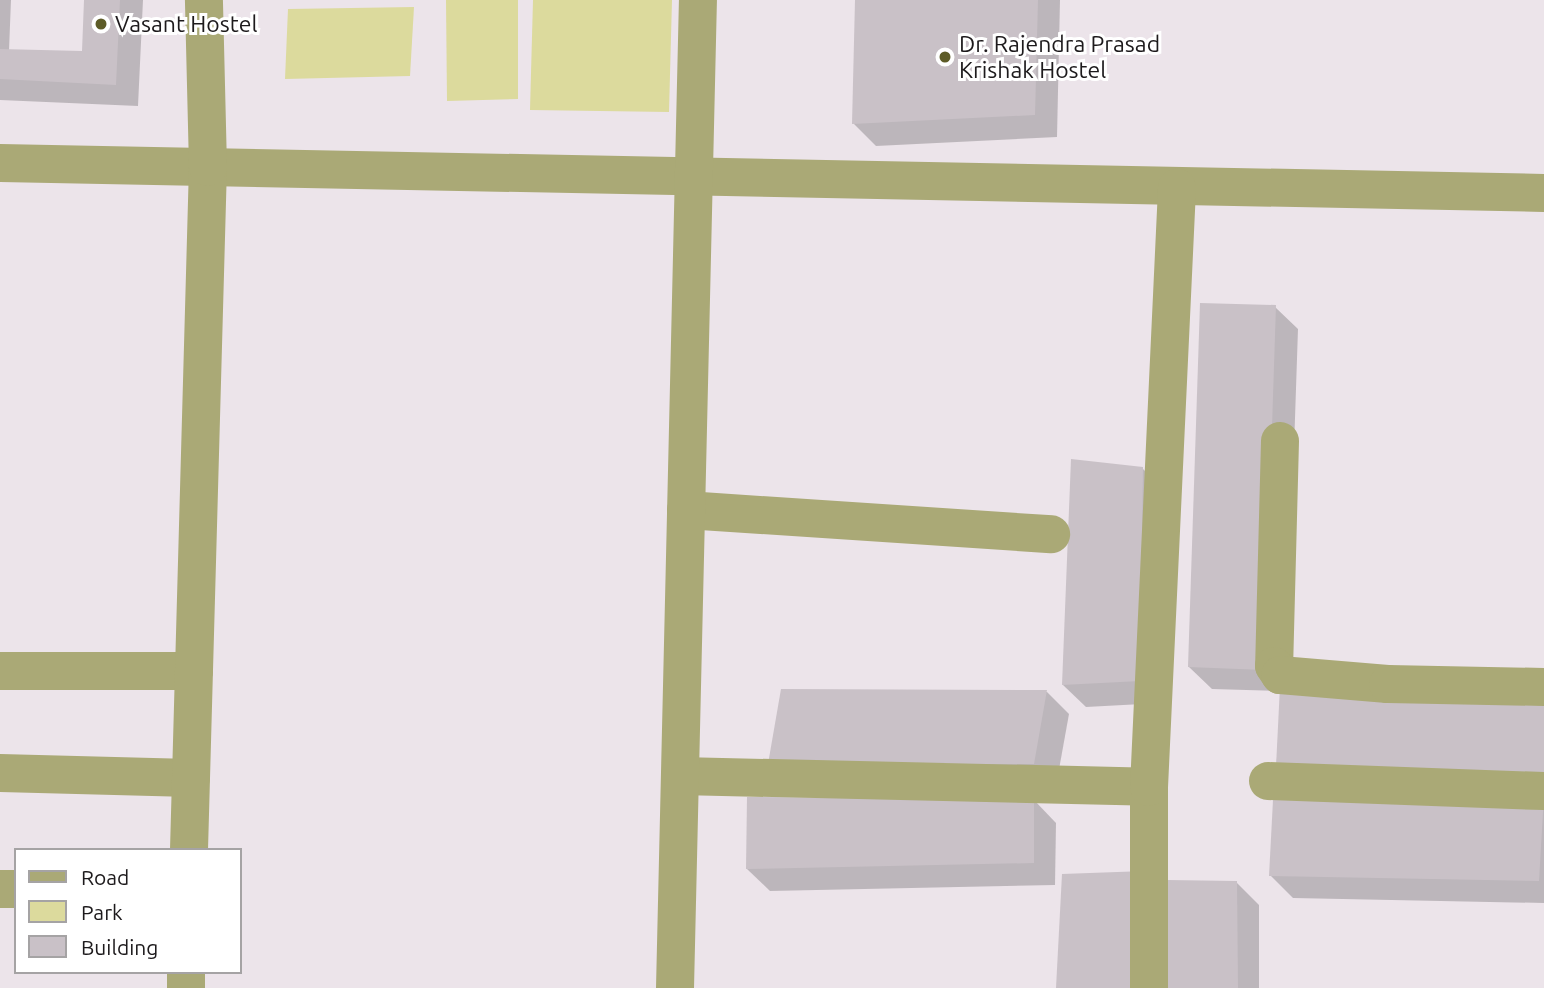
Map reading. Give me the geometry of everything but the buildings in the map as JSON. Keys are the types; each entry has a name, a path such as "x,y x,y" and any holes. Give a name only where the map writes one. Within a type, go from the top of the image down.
{"street":[{"path":"189,848 208,167 204,0"},
{"path":"676,988 698,0"},
{"path":"0,163 1177,188 1544,193"},
{"path":"1149,988 1149,787 1177,188"},
{"path":"1280,441 1274,666 1280,675 1290,679 1376,683 1544,687"},
{"path":"686,510 1051,534"},
{"path":"0,671 194,671"},
{"path":"0,774 191,778"},
{"path":"680,776 1149,787"},
{"path":"1268,781 1544,791"}],"green space":[{"path":"446,0 518,0 518,99 447,101"},
{"path":"533,0 672,0 669,112 530,110"},
{"path":"414,7 410,76 285,79 288,9"}],"place":[{"name":"Vasant Hostel","path":"101,24"},
{"name":"Dr. Rajendra Prasad Krishak Hostel","path":"945,57"}]}
